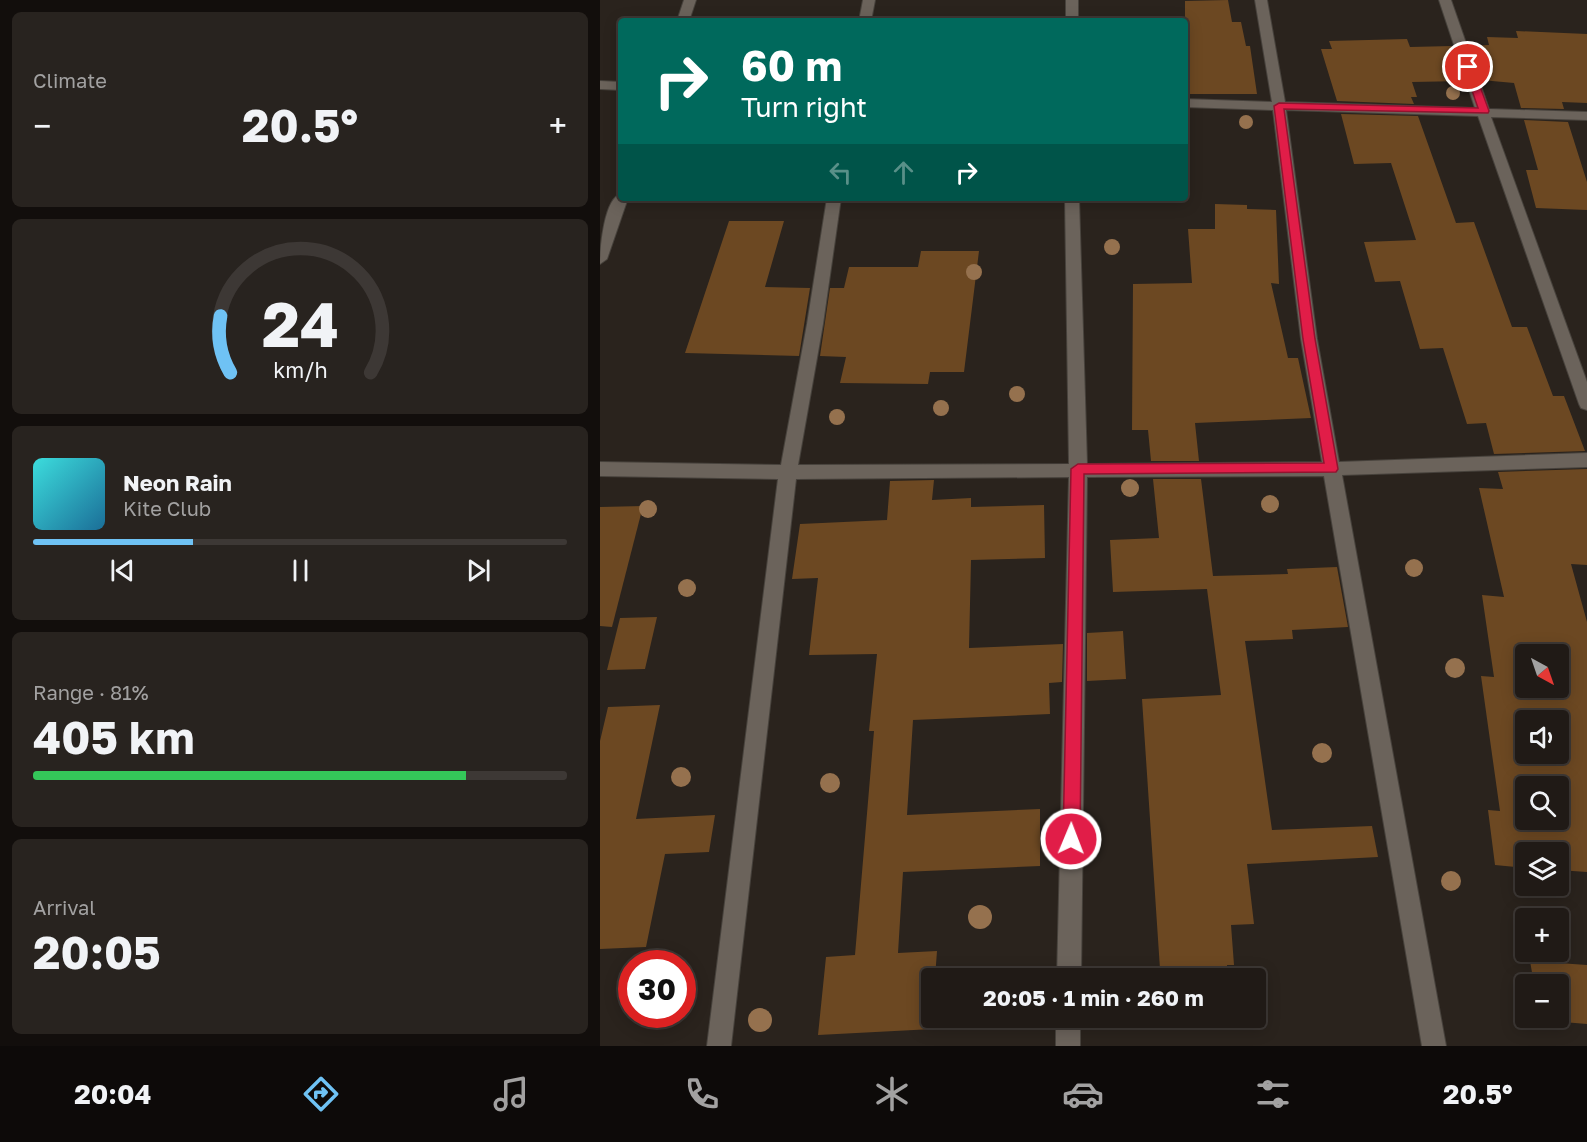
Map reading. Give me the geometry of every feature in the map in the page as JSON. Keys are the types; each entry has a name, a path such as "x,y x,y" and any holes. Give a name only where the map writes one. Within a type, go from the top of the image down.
{"street":[{"path":"684,18 690,0"},
{"path":"866,18 869,0"},
{"path":"1072,0 1072,18"},
{"path":"1261,0 1279,106 1309,339 1434,1046"},
{"path":"1444,0 1485,111 1525,235 1587,404"},
{"path":"600,85 618,86"},
{"path":"1188,103 1587,116"},
{"path":"600,259 620,201"},
{"path":"719,1046 788,471 815,324 834,201"},
{"path":"1069,968 1078,469 1072,201"},
{"path":"600,470 1332,469 1587,460"},
{"path":"1068,1028 1068,1046"}],"building":[{"path":"1228,0 1232,22 1241,22 1246,46 1250,46 1257,94 1188,94 1188,18 1185,18 1185,1"},
{"path":"1516,31 1587,34 1587,103 1562,102 1564,109 1521,108 1514,83 1481,80 1469,46 1489,45 1487,37 1518,38"},
{"path":"1407,39 1410,47 1452,46 1464,81 1412,82 1417,97 1411,97 1414,104 1337,101 1321,49 1332,49 1329,41"},
{"path":"1341,114 1418,116 1456,223 1474,222 1512,327 1527,327 1553,396 1564,396 1585,451 1494,454 1486,423 1467,424 1443,348 1420,349 1400,281 1375,282 1364,242 1416,240 1391,163 1354,164"},
{"path":"1524,120 1568,122 1587,182 1587,210 1536,208 1526,170 1538,170"},
{"path":"1215,204 1247,205 1247,209 1276,210 1279,284 1271,283 1288,358 1298,358 1311,418 1195,423 1199,461 1151,461 1148,430 1132,430 1133,284 1192,283 1188,229 1215,229"},
{"path":"729,221 784,221 765,287 810,288 799,356 685,353"},
{"path":"921,251 979,251 964,372 930,372 928,384 840,383 846,357 820,356 830,288 844,288 849,267 918,267"},
{"path":"1587,469 1587,565 1571,564 1587,622 1587,872 1569,871 1569,842 1515,842 1515,867 1495,865 1488,810 1500,811 1481,676 1494,677 1482,595 1504,597 1479,488 1503,489 1498,472"},
{"path":"1153,479 1201,479 1213,576 1288,574 1287,569 1337,567 1348,627 1292,630 1293,639 1245,641 1272,830 1372,826 1378,857 1247,864 1254,924 1231,925 1234,965 1227,965 1227,968 1160,968 1142,699 1221,695 1207,589 1113,592 1110,540 1159,538"},
{"path":"934,480 932,500 971,498 971,507 1044,505 1045,558 971,560 969,648 1063,644 1062,682 1049,683 1050,714 913,720 907,815 1040,809 1040,866 903,872 898,953 937,951 936,968 921,968 921,1028 933,1029 818,1035 826,957 855,955 874,731 869,731 877,654 809,655 818,578 792,579 800,524 887,520 890,481"},
{"path":"643,506 612,627 600,626 600,507"},
{"path":"657,617 645,669 607,670 620,618"},
{"path":"1123,631 1126,679 1087,681 1087,633"},
{"path":"660,705 636,819 715,815 709,852 665,854 646,947 600,949 600,741 608,707"},
{"path":"1530,962 1587,965 1587,1024 1569,1022 1569,974 1532,974"}],"route":[{"path":"1071,839 1078,469 1332,469 1309,339 1279,106 1485,111 1468,67"}]}
